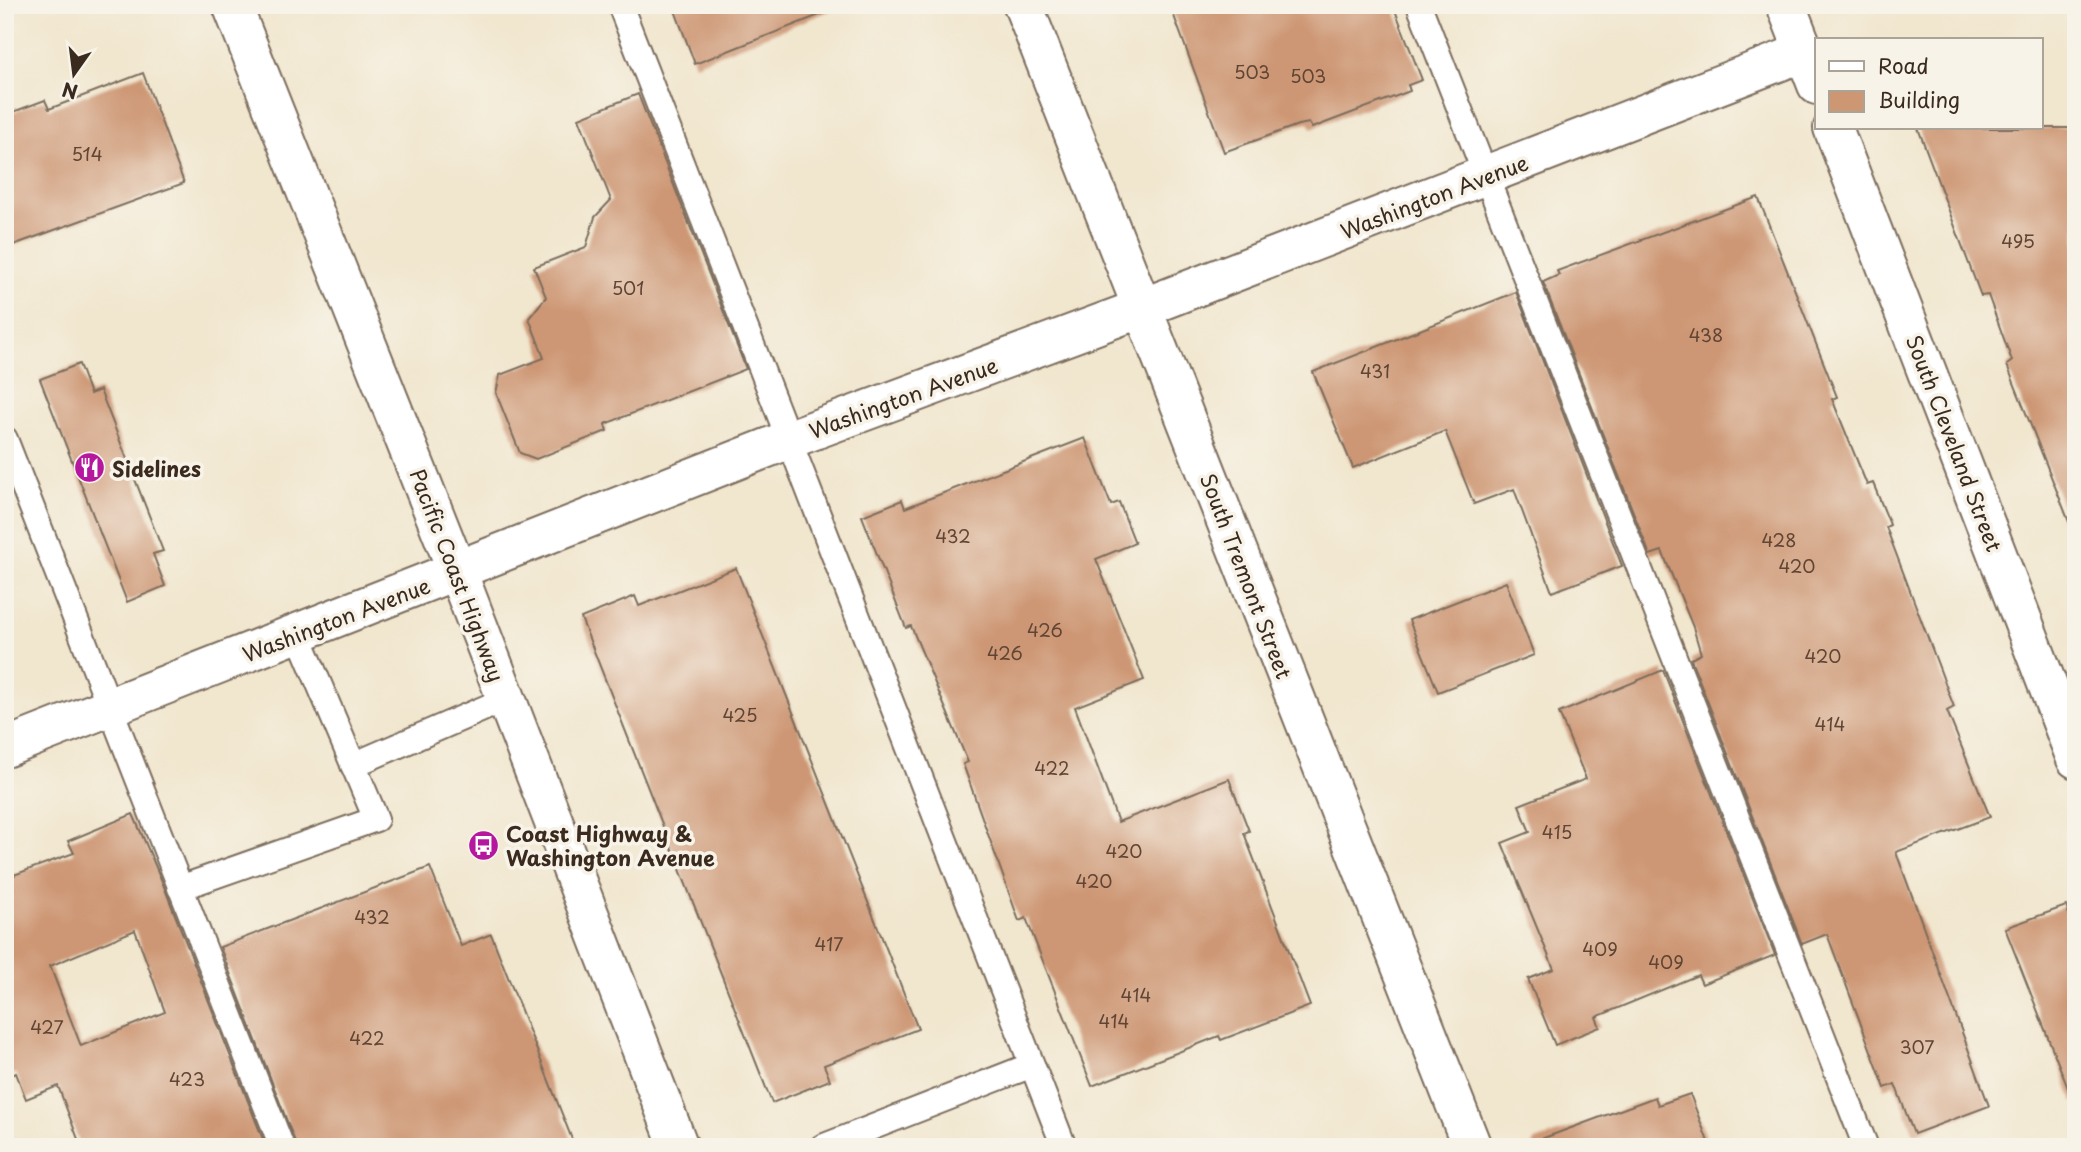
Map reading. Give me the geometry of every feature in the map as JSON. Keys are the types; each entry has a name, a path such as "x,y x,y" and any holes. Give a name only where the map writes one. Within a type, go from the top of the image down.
{"street":[{"name":"Pacific Coast Highway","path":"232,5 457,571 679,1147"},
{"name":"South Tremont Street","path":"1023,5 1472,1147"},
{"path":"1786,5 1810,68"},
{"name":"Washington Avenue","path":"5,748 790,439 1487,176 1810,68"},
{"name":"South Cleveland Street","path":"1834,130 2076,759"}],"lane":[{"path":"620,5 1064,1147"},
{"path":"1419,5 1866,1147"},
{"path":"5,439 282,1147"},
{"path":"180,888 376,819 298,634"},
{"path":"353,765 506,699"},
{"path":"822,1147 1032,1065"}],"building":[{"path":"673,5 837,5 837,8 695,64"},
{"path":"1170,5 1393,5 1422,80 1408,85 1410,91 1312,128 1309,123 1298,125 1224,152"},
{"path":"143,73 184,183 5,248 5,115 45,100 49,109"},
{"path":"638,94 746,369 605,424 607,431 536,459 520,453 496,393 500,375 544,358 529,318 546,297 534,267 586,247 595,217 611,200 579,118"},
{"path":"2076,128 2076,531 2073,532 2007,365 2012,361 1988,295 1981,296 1919,130"},
{"path":"1758,197 1837,397 1832,399 1867,485 1873,483 1889,522 1890,525 1886,527 1954,707 1947,711 1990,817 1896,852 1989,1106 1914,1134 1895,1084 1885,1088 1827,934 1802,944 1691,659 1701,654 1693,627 1662,551 1650,555 1543,282 1559,275 1557,271"},
{"path":"1516,292 1622,566 1552,592 1514,489 1474,504 1445,431 1353,468 1313,372"},
{"path":"79,364 90,394 100,390 163,551 153,554 165,586 127,602 40,379"},
{"path":"1085,438 1111,505 1119,502 1135,543 1096,559 1144,680 1075,707 1118,822 1229,779 1249,831 1244,833 1310,1006 1221,1040 1219,1036 1092,1086 1026,918 1019,921 963,764 968,762 911,626 906,628 862,516 902,500 905,508"},
{"path":"736,568 918,1029 824,1065 830,1080 772,1103 581,618 635,596 639,606"},
{"path":"1506,582 1534,655 1438,692 1409,620"},
{"path":"1663,670 1775,955 1702,984 1698,975 1596,1017 1600,1027 1555,1045 1528,979 1554,969 1502,843 1530,832 1519,805 1586,779 1559,713"},
{"path":"133,814 266,1147 81,1147 58,1086 26,1099 16,1073 5,1078 5,860 8,860 14,875 74,853 68,841","holes":["135,930 165,1012 81,1046 50,966"]},
{"path":"430,867 461,946 491,934 575,1147 297,1147 220,947"},
{"path":"2066,906 2076,933 2076,1101 2073,1101 2005,928"},
{"path":"1690,1094 1710,1147 1534,1147 1533,1142 1655,1097 1658,1105"}],"place":[{"name":"Sidelines","path":"89,468"},
{"name":"Coast Highway & Washington Avenue","path":"483,845"}]}
